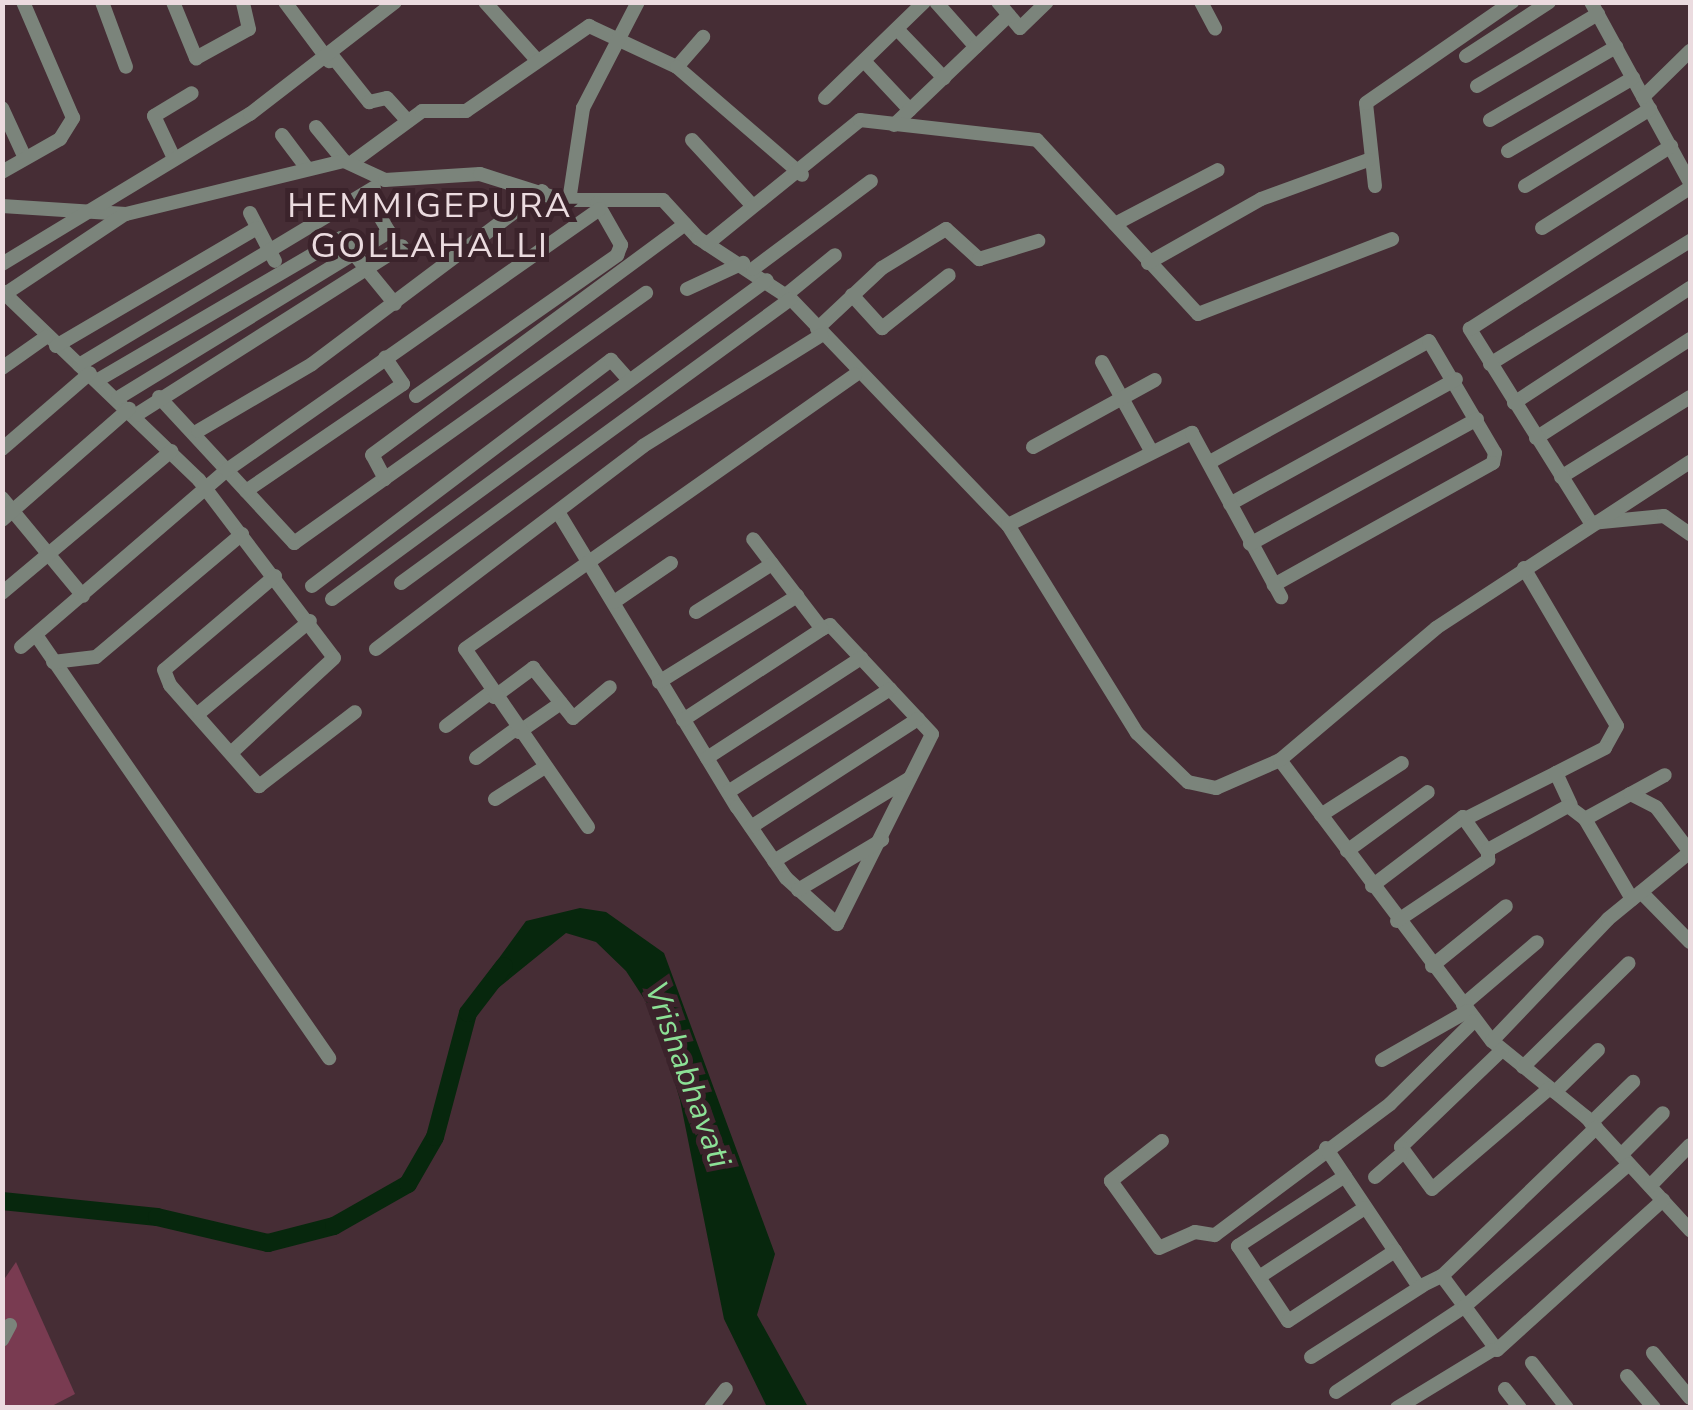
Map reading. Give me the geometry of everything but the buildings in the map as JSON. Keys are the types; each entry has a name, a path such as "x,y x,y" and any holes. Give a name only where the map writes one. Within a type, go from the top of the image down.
{"street":[{"path":"2,172 60,139 72,118 23,2"},
{"path":"102,2 126,67"},
{"path":"173,2 200,58 252,26 243,2"},
{"path":"284,2 369,102 387,98 408,122"},
{"path":"2,264 75,212 331,59 396,2"},
{"path":"485,2 536,59"},
{"path":"569,200 575,133 614,34 638,2"},
{"path":"825,98 924,2"},
{"path":"936,2 976,47"},
{"path":"998,2 1020,28 1048,2"},
{"path":"1375,186 1368,160 1366,103 1512,2"},
{"path":"1466,56 1549,2"},
{"path":"1199,3 1215,28"},
{"path":"1477,86 1595,8 1690,186 1472,327 1490,364 1590,523"},
{"path":"894,125 1009,15"},
{"path":"2,206 126,214 306,167 348,161 425,110 463,113 585,27 614,34 677,66 802,175"},
{"path":"896,29 944,78"},
{"path":"677,66 703,37"},
{"path":"1490,120 1616,47"},
{"path":"1525,186 1646,103 1690,51"},
{"path":"864,61 910,110"},
{"path":"1508,151 1633,78"},
{"path":"172,154 154,116 192,93"},
{"path":"2,108 25,158"},
{"path":"707,244 752,205 802,175 857,121 1028,136 1115,224 1188,310 1206,315 1392,239"},
{"path":"316,127 348,161 385,180 480,174 598,205 650,194 707,244 768,280 788,297 855,375 1008,525 1137,733 1188,782 1216,788 1280,760 1364,681 1590,523 1690,462"},
{"path":"282,135 306,167"},
{"path":"692,140 752,205"},
{"path":"1542,228 1671,146"},
{"path":"1148,263 1262,199 1368,160"},
{"path":"1115,224 1218,170"},
{"path":"2,448 89,372 385,180"},
{"path":"687,289 748,266 871,181"},
{"path":"198,431 395,304 542,191"},
{"path":"8,516 128,407 391,230 366,194"},
{"path":"21,647 208,491 227,470 598,205"},
{"path":"416,396 617,255 621,244 598,205"},
{"path":"126,214 5,297 128,407 208,491 310,621 334,658 232,752"},
{"path":"2,368 253,221 289,269"},
{"path":"384,480 372,455 684,224"},
{"path":"376,649 643,446 819,332 852,295 946,229 980,258 1038,241"},
{"path":"89,372 289,269 340,238 356,250 395,304"},
{"path":"1490,364 1690,241"},
{"path":"128,407 160,398 402,246"},
{"path":"401,583 788,297 835,256"},
{"path":"852,295 882,328 949,275"},
{"path":"332,599 628,378 768,280"},
{"path":"1514,403 1690,288"},
{"path":"160,398 198,431 227,470 294,543 646,293"},
{"path":"1536,438 1690,340"},
{"path":"1008,525 1150,450 1192,433 1278,591 1496,461 1439,346 1425,342 1210,462"},
{"path":"246,491 403,384 384,358"},
{"path":"312,586 611,360 628,378"},
{"path":"1102,362 1150,450"},
{"path":"588,827 492,694 465,649 855,375"},
{"path":"1230,504 1456,379"},
{"path":"1033,448 1155,380"},
{"path":"1561,477 1690,397"},
{"path":"1250,544 1477,419"},
{"path":"2,593 171,451"},
{"path":"2,498 8,516 84,596"},
{"path":"558,512 614,602 660,682 683,720 706,758 774,861 798,890 837,924 932,734 830,625 683,720"},
{"path":"1590,523 1664,516 1690,534"},
{"path":"53,662 96,657 242,534"},
{"path":"752,539 822,629"},
{"path":"614,602 671,563"},
{"path":"696,612 772,564"},
{"path":"1372,886 1468,818 1604,748 1617,726 1524,568"},
{"path":"275,576 164,670 232,752 267,786 354,712"},
{"path":"660,682 796,596"},
{"path":"199,714 310,621"},
{"path":"36,635 329,1058"},
{"path":"706,758 862,658"},
{"path":"446,726 532,668 573,718 610,687"},
{"path":"728,792 890,688"},
{"path":"476,758 561,702"},
{"path":"752,828 918,720"},
{"path":"1280,760 1397,921 1497,1046 1594,1126 1690,1230"},
{"path":"1321,815 1402,763"},
{"path":"496,799 545,767"},
{"path":"1556,773 1571,805 1585,819 1636,895 1690,942"},
{"path":"1585,819 1665,774"},
{"path":"774,861 912,777"},
{"path":"1347,851 1428,792"},
{"path":"1375,1178 1636,895 1690,852 1656,808 1630,794"},
{"path":"1488,851 1571,805"},
{"path":"1397,921 1488,860 1488,851 1468,818"},
{"path":"798,890 882,840"},
{"path":"1432,966 1506,906"},
{"path":"1162,1141 1111,1182 1159,1248 1195,1232 1214,1235 1390,1104 1468,1012 1536,942"},
{"path":"1523,1067 1629,963"},
{"path":"1382,1060 1468,1012"},
{"path":"1401,1154 1440,1190 1598,1050"},
{"path":"1312,1356 1442,1276 1594,1126 1633,1082"},
{"path":"1336,1392 1464,1307 1625,1159 1663,1113"},
{"path":"1650,1186 1690,1145"},
{"path":"1326,1148 1422,1286"},
{"path":"1346,1176 1238,1246 1288,1321 1395,1251"},
{"path":"1397,1408 1492,1350 1663,1200"},
{"path":"1258,1276 1365,1208"},
{"path":"1442,1276 1492,1350"},
{"path":"2,1340 10,1325"},
{"path":"1654,1353 1690,1398"},
{"path":"1532,1362 1567,1408"},
{"path":"1627,1376 1654,1408"},
{"path":"1505,1389 1520,1408"},
{"path":"711,1408 726,1390"}],"shaded area":[{"path":"16,1262 75,1394 50,1407 3,1408 3,1281"}],"water":[{"path":"580,908 606,912 664,953 775,1254 757,1315 808,1407 767,1407 724,1319 680,1100 656,1017 626,971 596,942 566,933 497,989 486,976 526,921"}],"waterway":[{"name":"Vrishabhavati","path":"2,1201 157,1217 268,1243 334,1226 408,1184 435,1137 468,1013 504,966"}],"district":[{"name":"HEMMIGEPURA GOLLAHALLI","path":"430,226"}]}
